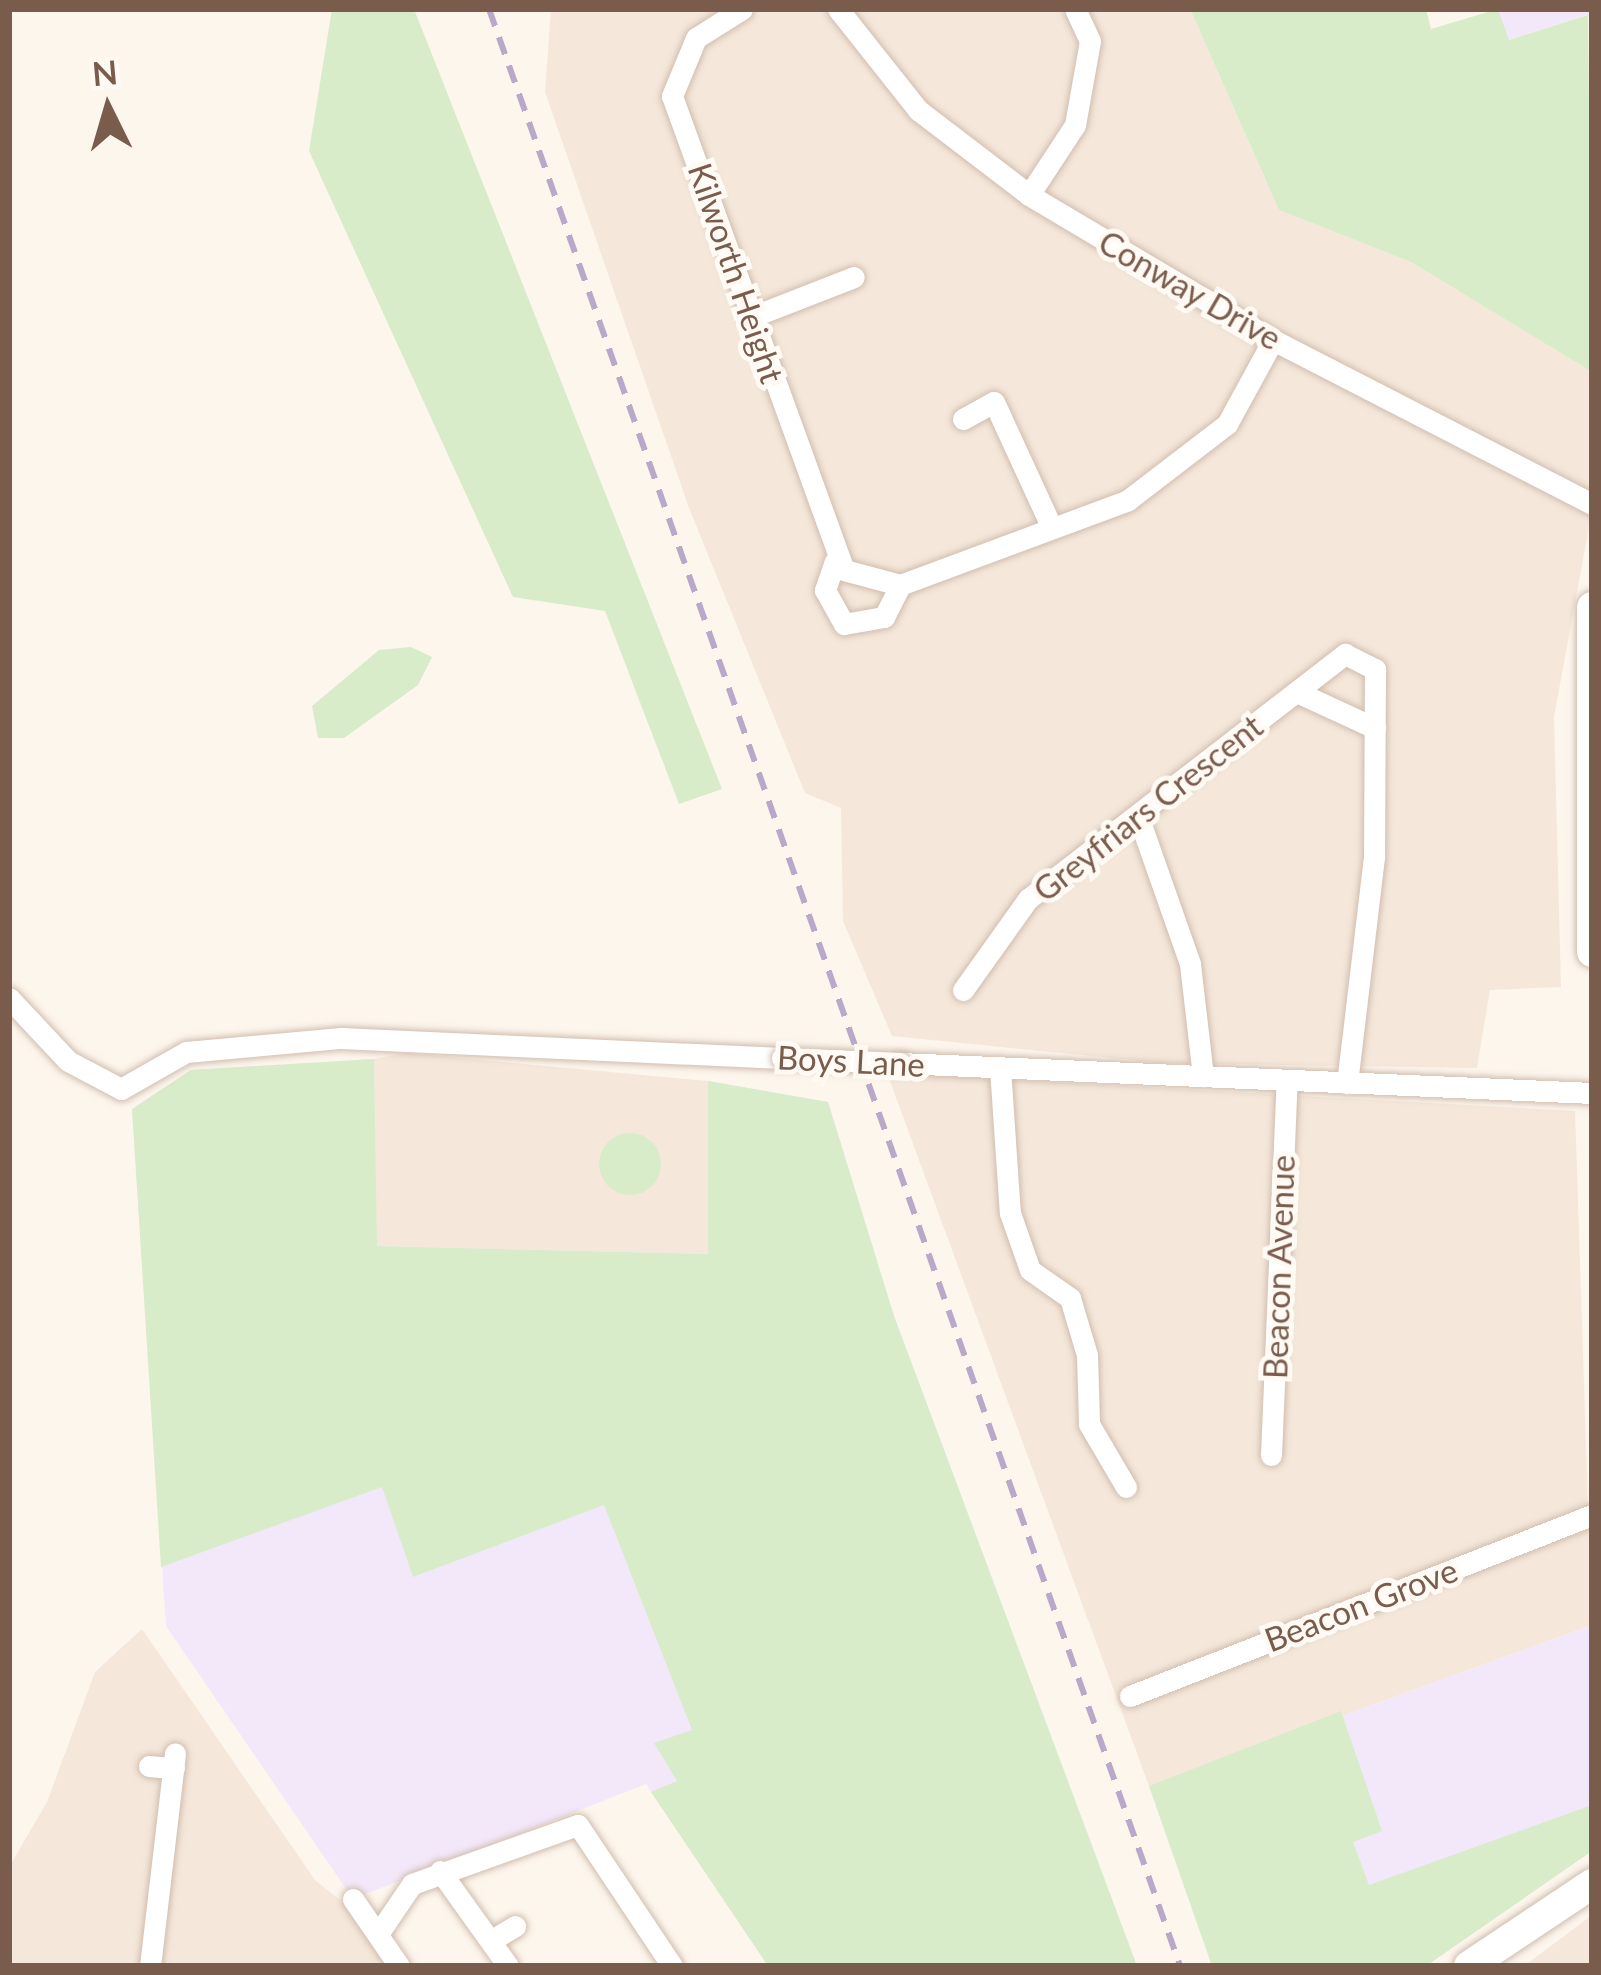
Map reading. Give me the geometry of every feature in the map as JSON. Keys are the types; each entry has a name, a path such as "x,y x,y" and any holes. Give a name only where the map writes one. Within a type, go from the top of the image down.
{"street":[{"name":"Kilworth Height","path":"742,9 696,38 672,97 754,316 835,561 825,590 844,625 884,616 900,585 1128,500 1227,424 1273,340"},
{"name":"Conway Drive","path":"838,9 918,110 1029,195 1273,340 1592,504"},
{"path":"1029,195 1075,125 1090,40 1075,9"},
{"path":"754,316 854,277"},
{"path":"963,419 994,402 1051,526"},
{"path":"835,561 900,585"},
{"path":"1592,607 1592,952"},
{"name":"Greyfriars Crescent","path":"963,989 1028,898 1345,654 1375,669 1374,857 1347,1083"},
{"name":"Greyfriars Crescent","path":"1297,692 1375,728"},
{"path":"1138,816 1190,964 1203,1076"},
{"name":"Boys Lane","path":"9,998 68,1060 121,1089 186,1052 340,1038 1592,1093"},
{"path":"1000,1068 1010,1214 1030,1270 1070,1298 1087,1355 1089,1424 1126,1487"},
{"name":"Beacon Avenue","path":"1271,1454 1287,1080"},
{"name":"Beacon Grove","path":"1130,1696 1592,1515"},
{"path":"148,1766 175,1761 151,1966"},
{"path":"379,1934 399,1892 440,1871 578,1825 672,1966"},
{"path":"440,1871 508,1966"},
{"path":"1469,1966 1592,1884"},
{"path":"352,1898 399,1966"},
{"path":"492,1940 515,1926"}],"shaded area":[{"path":"551,9 1190,9 1279,210 1411,262 1592,372 1592,511 1554,717 1561,987 1490,990 1477,1068 1161,1063 892,1036 843,921 841,808 805,793 689,508 545,92"},
{"path":"1498,9 1592,9 1592,26 1588,15 1508,40"},
{"path":"406,1053 708,1081 709,1254 376,1246 374,1059"},
{"path":"374,1059 376,1246 708,1254 708,1081 828,1102 894,1316 1137,1966 768,1966 646,1784 353,1899 166,1626 132,1109 191,1070"},
{"path":"887,1073 1575,1111 1592,1625 1149,1786"},
{"path":"1592,1625 1592,1851 1426,1966 1212,1966 1149,1786"},
{"path":"142,1629 315,1880 352,1910 389,1966 9,1966 9,1867 47,1802 95,1672"},
{"path":"1592,1915 1592,1966 1524,1966"}],"green space":[{"path":"332,9 414,9 722,789 679,804 605,611 513,597 309,151"},
{"path":"1190,9 1426,9 1431,29 1498,9 1509,40 1588,15 1592,372 1411,262 1279,210"},
{"path":"411,647 432,657 418,685 344,738 318,738 312,706 379,650"},
{"path":"374,1059 377,1246 708,1254 708,1081 828,1102 894,1316 1137,1966 768,1966 651,1792 677,1781 654,1743 692,1730 604,1505 413,1577 382,1487 161,1567 132,1109 191,1070"},
{"path":"630,1133 652,1142 661,1164 652,1186 630,1195 608,1186 599,1164 608,1142"},
{"path":"1341,1711 1382,1831 1353,1842 1369,1885 1592,1805 1592,1851 1426,1966 1212,1966 1149,1786"}],"railway":[{"path":"489,9 1180,1966"}]}
